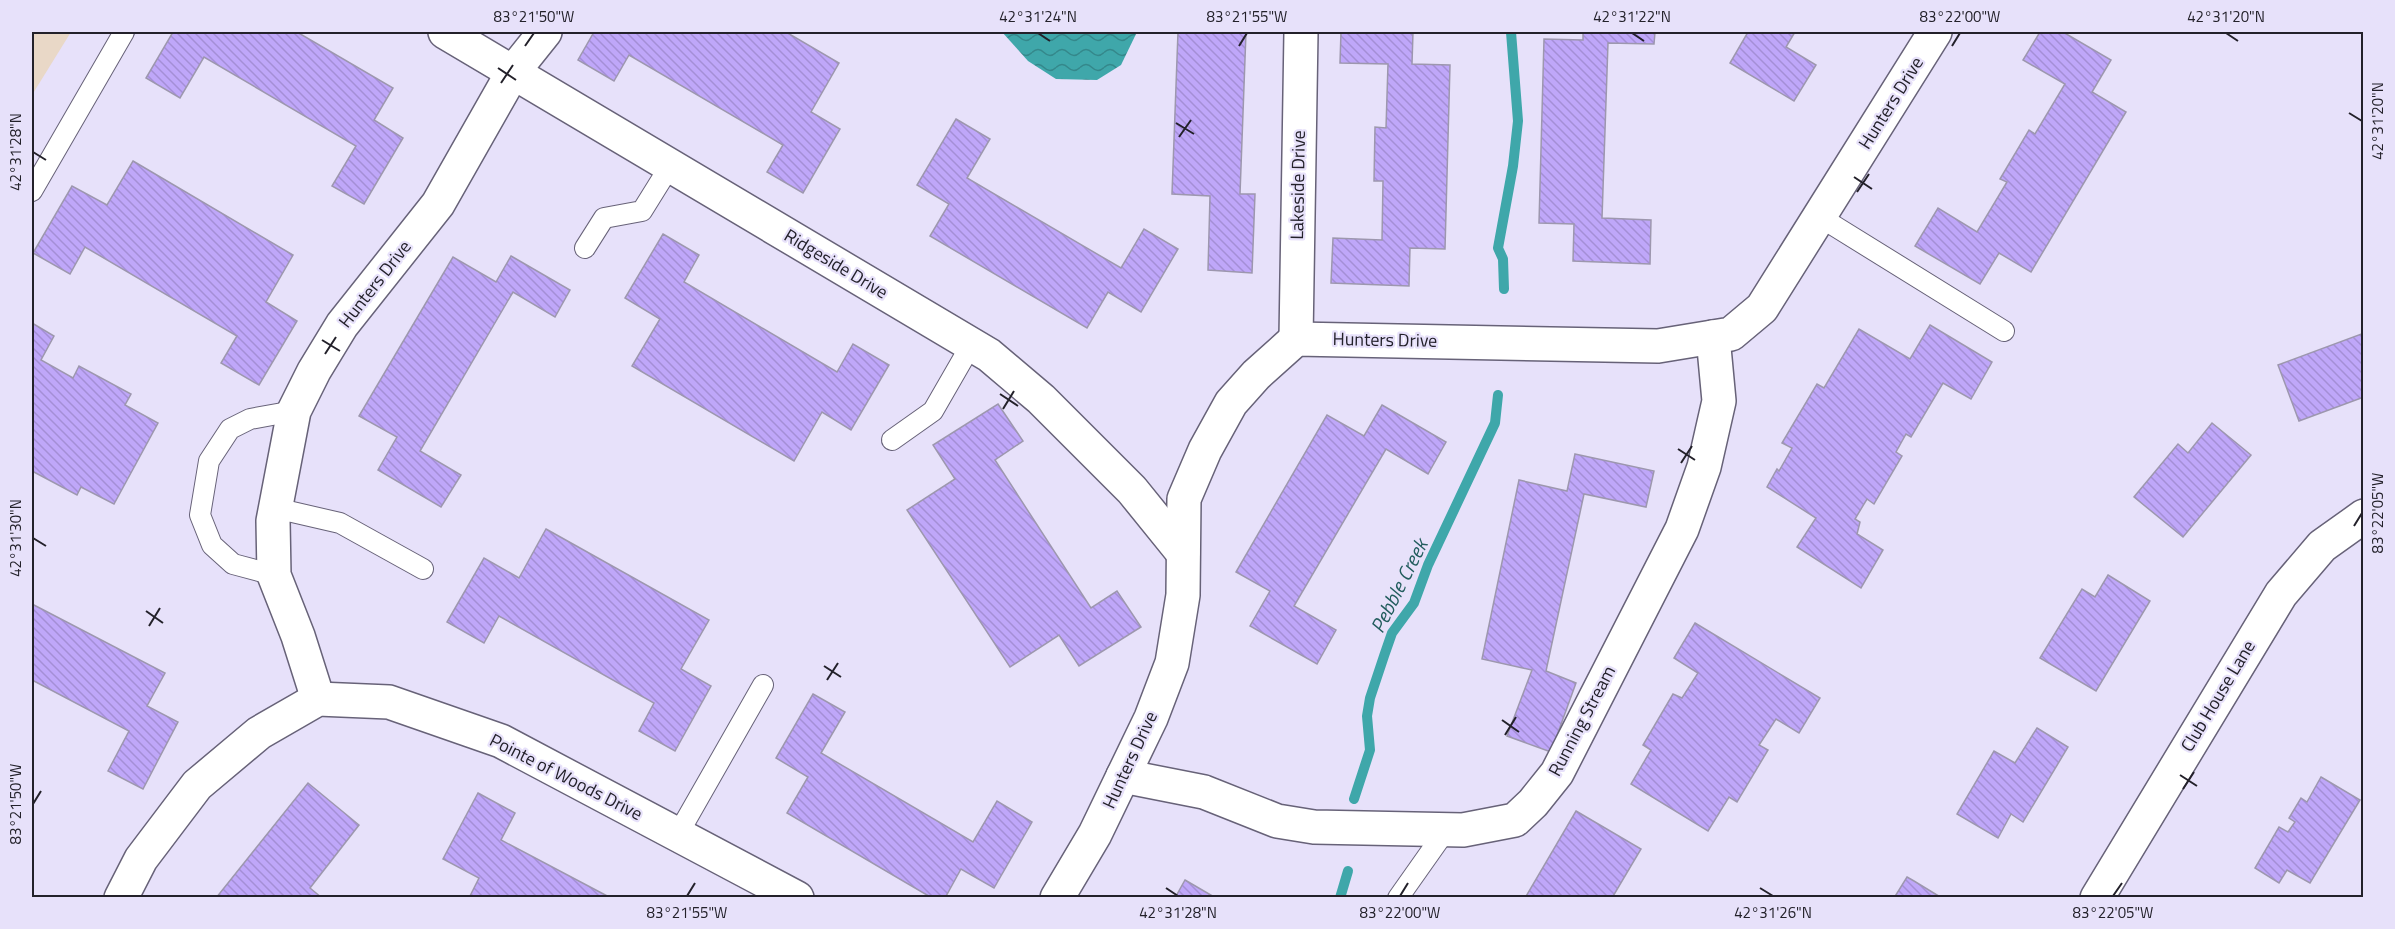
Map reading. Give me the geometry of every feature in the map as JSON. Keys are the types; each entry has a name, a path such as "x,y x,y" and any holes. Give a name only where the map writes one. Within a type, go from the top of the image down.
{"street":[{"name":"Ridgeside Drive","path":"445,32 989,355 1041,399 1132,490 1183,554"},
{"name":"Hunters Drive","path":"318,699 274,575 273,521 294,411 314,371 342,325 438,204 513,72 545,32"},
{"name":"Lakeside Drive","path":"1296,339 1301,32"},
{"name":"Hunters Drive","path":"1057,897 1095,834 1151,718 1172,663 1183,595 1184,499 1205,450 1231,403 1256,375 1296,339 1658,346 1731,334 1762,308 1935,32"},
{"name":"Running Stream","path":"1123,776 1204,792 1277,821 1314,827 1463,830 1515,820 1533,803 1557,773 1682,529 1704,467 1719,401 1713,337"},
{"name":"Club House Lane","path":"2100,896 2281,594 2322,546 2364,516"},
{"name":"Pointe of Woods Drive","path":"318,699 389,702 501,741 797,897"},
{"path":"121,897 141,859 197,785 259,733 318,699"}],"lane":[{"path":"32,191 124,32"},
{"path":"585,248 604,218 642,211 670,166"},
{"path":"1820,217 2004,331"},
{"path":"892,440 933,411 971,345"},
{"path":"274,575 232,564 212,545 200,515 208,461 230,429 250,419 294,411"},
{"path":"275,508 340,523 423,569"},
{"path":"678,834 763,685"},
{"path":"1398,897 1446,830"}],"shaded area":[{"path":"32,32 71,32 32,95"}],"water":[{"path":"1002,32 1137,32 1121,65 1097,80 1056,79 1028,61"}],"building":[{"path":"173,32 297,32 393,88 374,120 403,138 364,204 332,186 356,146 204,57 180,98 146,78"},
{"path":"594,32 786,32 839,63 811,112 840,129 803,193 767,172 783,145 629,55 614,81 578,60"},
{"path":"1178,32 1246,32 1240,194 1255,194 1252,273 1208,270 1210,196 1172,194"},
{"path":"1341,32 1413,32 1412,64 1450,65 1445,249 1410,248 1409,286 1331,283 1333,238 1382,240 1383,181 1374,181 1375,127 1386,128 1388,64 1340,63"},
{"path":"1583,32 1655,32 1654,44 1608,43 1602,218 1651,220 1650,264 1573,261 1574,224 1539,223 1544,39 1583,40"},
{"path":"1748,32 1795,32 1786,47 1816,65 1794,101 1730,63"},
{"path":"2040,32 2063,32 2111,60 2092,92 2126,112 2031,272 1999,253 1980,284 1915,246 1938,208 1977,232 2007,182 2000,179 2029,130 2035,134 2065,84 2023,60"},
{"path":"956,119 990,139 967,178 1121,268 1144,229 1178,249 1141,312 1108,292 1087,328 930,236 949,204 917,185"},
{"path":"133,161 293,255 266,302 297,321 259,385 221,363 237,336 85,247 70,274 33,253 72,186 107,205"},
{"path":"663,234 699,255 684,282 837,372 853,344 889,365 851,430 822,412 794,461 632,366 660,319 625,298"},
{"path":"511,256 570,290 555,317 513,292 420,451 461,475 441,507 378,470 397,437 359,416 453,257 496,282"},
{"path":"32,323 54,336 41,360 73,378 79,366 131,394 125,405 158,423 114,504 81,487 77,495 32,471"},
{"path":"1930,325 1992,362 1971,399 1943,383 1911,437 1906,434 1896,452 1902,456 1874,504 1867,499 1855,519 1860,522 1857,534 1883,550 1861,588 1797,547 1816,518 1767,487 1792,448 1782,443 1817,384 1824,388 1859,329 1910,359"},
{"path":"2364,333 2364,397 2299,421 2278,365"},
{"path":"998,404 1023,441 995,460 1091,608 1117,591 1141,627 1079,666 1059,635 1010,667 907,510 955,479 933,445"},
{"path":"1382,405 1446,442 1428,474 1386,449 1294,606 1336,630 1317,664 1250,626 1270,591 1236,572 1327,415 1364,436"},
{"path":"2212,423 2251,455 2183,537 2134,497 2178,444 2188,453"},
{"path":"1575,454 1654,471 1646,507 1584,494 1546,671 1576,683 1551,752 1507,736 1532,670 1482,659 1519,480 1567,491"},
{"path":"546,529 709,620 681,669 711,686 675,751 639,731 654,703 499,616 484,643 447,622 484,558 519,578"},
{"path":"2108,575 2150,601 2096,691 2040,658 2082,589 2095,597"},
{"path":"32,604 165,673 147,706 178,722 143,789 108,771 129,731 32,680"},
{"path":"1695,623 1820,698 1799,733 1776,719 1759,745 1768,750 1737,802 1729,797 1708,831 1631,784 1651,750 1643,745 1673,694 1682,698 1698,673 1674,658"},
{"path":"813,694 845,712 821,753 973,842 997,801 1032,822 994,888 961,869 945,898 932,898 787,813 808,777 776,758"},
{"path":"2037,728 2068,747 2023,822 2011,814 1998,838 1957,814 1994,751 2015,763"},
{"path":"2321,777 2360,800 2310,883 2287,870 2279,883 2255,868 2279,827 2288,832 2295,822 2289,818 2301,798 2307,802"},
{"path":"308,783 359,825 310,888 322,898 216,898"},
{"path":"478,793 515,813 501,840 611,898 469,898 479,878 443,859"},
{"path":"1576,811 1641,849 1612,898 1525,898"},
{"path":"1907,877 1914,881 1942,898 1894,898"},
{"path":"1185,880 1216,898 1175,898"}],"waterway":[{"name":"Pebble Creek","path":"1504,289 1503,259 1498,248 1513,166 1518,121 1511,32"},
{"name":"Pebble Creek","path":"1354,799 1370,750 1367,716 1370,698 1392,633 1414,603 1428,565 1495,423 1498,395"},
{"name":"Pebble Creek","path":"1340,898 1348,871"}]}
